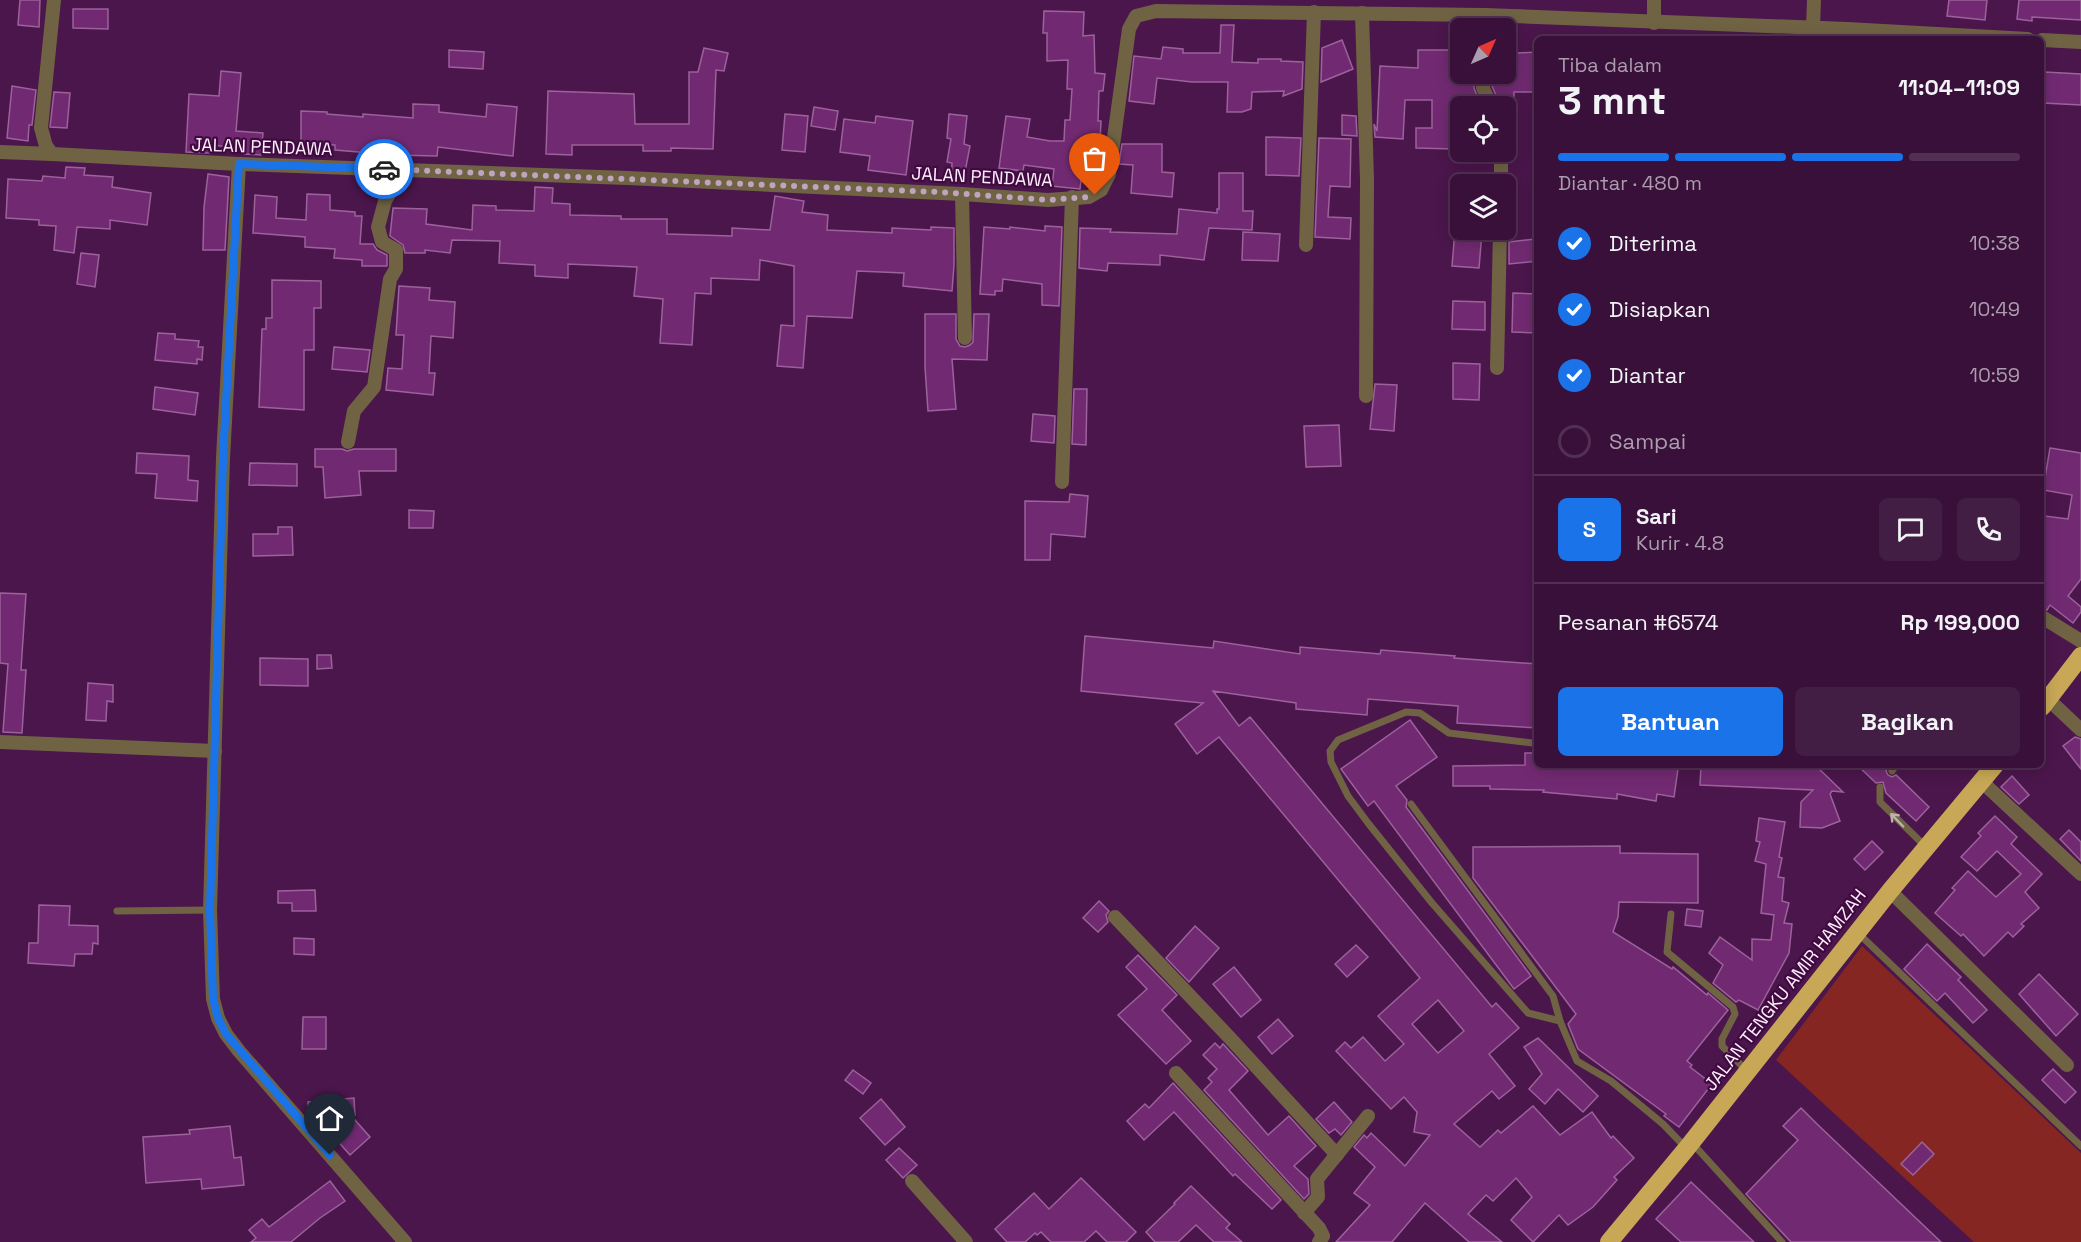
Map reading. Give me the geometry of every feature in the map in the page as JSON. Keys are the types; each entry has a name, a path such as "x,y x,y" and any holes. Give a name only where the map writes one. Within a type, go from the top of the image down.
{"highway":[{"path":"2045,703 2081,656"},
{"name":"JALAN TENGKU AMIR HAMZAH","path":"1609,1242 1689,1145 1890,891 1992,768"}],"street":[{"path":"52,154 46,146 41,128 54,0"},
{"path":"1654,0 1654,22"},
{"path":"1813,28 1814,0"},
{"name":"JALAN PENDAWA","path":"0,152 962,194 1048,200 1089,197 1095,195 1106,183 1112,158 1127,38 1132,21 1136,16 1148,12 1171,10 1362,13 1450,19"},
{"path":"1306,245 1314,12"},
{"path":"1362,13 1367,180 1366,396"},
{"name":"JALAN PENDAWA","path":"1516,22 1654,22 1813,28 1920,36"},
{"path":"2044,40 2081,42"},
{"path":"239,164 223,458 210,910 213,999 218,1018 226,1034 405,1242"},
{"path":"348,442 354,411 374,387 390,279 396,269 396,250 382,242 378,227 385,201 393,187 393,170"},
{"path":"962,194 965,338"},
{"path":"1062,482 1072,197"},
{"path":"1497,369 1500,240"},
{"path":"2044,618 2081,641"},
{"path":"2045,703 2081,730"},
{"path":"0,742 214,751"},
{"path":"1980,780 2081,874"},
{"path":"1890,891 2067,1065"},
{"path":"1115,916 1337,1155"},
{"path":"1176,1073 1322,1233 1319,1242"},
{"path":"1304,1213 1318,1197 1317,1179 1368,1116"},
{"path":"912,1181 966,1242"}],"lane":[{"path":"1533,743 1449,733 1425,716 1413,711 1338,740 1330,751 1331,762 1348,796 1432,903 1528,1013 1560,1021"},
{"path":"1880,787 1880,802 1926,847"},
{"path":"1412,804 1552,996 1577,1061 1611,1082 1689,1145 1782,1242"},
{"path":"117,911 210,910"},
{"path":"1671,914 1667,952 1733,1007 1735,1014 1722,1039 1722,1046 1748,1071"},
{"path":"1858,933 2081,1146"}],"shaded area":[{"path":"1862,946 2081,1153 2081,1242 1974,1242 1776,1060"}],"building":[{"path":"20,0 40,0 39,27 18,25"},
{"path":"1949,0 1987,0 1985,20 1947,16"},
{"path":"2019,0 2081,0 2081,20 2032,17 2032,21 2017,19"},
{"path":"73,9 108,9 108,29 73,28"},
{"path":"1044,11 1084,12 1083,36 1094,35 1095,73 1105,74 1103,91 1099,91 1100,143 1104,144 1101,163 1083,163 1080,189 1052,186 1054,169 1024,165 1023,171 999,168 1006,116 1030,119 1027,137 1064,141 1065,120 1070,120 1072,89 1067,89 1068,60 1047,61 1047,33 1043,33"},
{"path":"1221,25 1234,25 1232,62 1258,63 1258,59 1281,59 1281,61 1303,62 1302,89 1283,96 1284,91 1252,92 1251,109 1242,112 1227,112 1228,82 1192,82 1157,78 1154,104 1129,101 1134,56 1161,59 1163,47 1183,49 1183,53 1220,53"},
{"path":"1342,40 1353,69 1321,82 1322,48"},
{"path":"704,48 728,53 724,71 716,70 713,149 671,148 671,151 643,151 643,145 572,145 572,155 546,154 548,91 634,94 635,124 689,124 689,72 698,72"},
{"path":"449,50 484,52 483,69 449,67"},
{"path":"1418,50 1450,50 1450,84 1474,84 1477,96 1450,96 1450,149 1416,148 1416,128 1432,128 1432,100 1405,100 1403,139 1375,137 1374,124 1377,131 1380,66 1418,68"},
{"path":"1534,52 1534,92 1514,92 1514,96 1496,96 1492,84 1516,84 1517,53"},
{"path":"221,71 241,73 236,131 263,133 261,155 244,154 244,148 210,145 209,153 186,152 189,94 219,96"},
{"path":"2045,72 2081,74 2081,105 2044,103"},
{"path":"12,86 36,90 28,141 7,138"},
{"path":"54,92 70,93 67,128 50,127"},
{"path":"413,104 439,105 439,112 486,117 487,104 517,107 513,156 438,147 437,156 395,155 335,150 335,145 301,144 301,111 363,117 363,114 413,118"},
{"path":"814,107 838,111 835,130 811,126"},
{"path":"785,114 808,116 805,152 782,150"},
{"path":"949,114 967,116 964,144 970,146 963,182 951,181 952,163 947,162 951,139 947,138"},
{"path":"1342,115 1356,116 1357,136 1342,135"},
{"path":"876,116 913,121 906,175 868,170 870,156 840,152 844,119 875,123"},
{"path":"1266,137 1301,138 1299,176 1266,175"},
{"path":"1319,138 1351,139 1350,187 1330,186 1328,217 1351,218 1350,239 1315,237"},
{"path":"1122,144 1162,144 1162,172 1174,173 1172,197 1131,193 1133,165 1119,164"},
{"path":"66,167 85,168 84,175 113,177 112,187 151,193 147,225 110,220 110,229 77,227 74,253 54,250 56,226 39,225 39,220 6,218 8,179 42,181 43,176 65,178"},
{"path":"1219,173 1243,173 1243,211 1253,211 1252,230 1209,228 1204,260 1160,255 1160,265 1108,263 1107,271 1079,268 1080,228 1111,229 1110,232 1177,234 1179,209 1217,213"},
{"path":"208,174 229,177 225,250 203,250 204,207"},
{"path":"535,187 553,188 552,203 570,204 570,215 621,216 621,219 667,219 667,234 732,236 732,228 770,230 775,196 804,201 802,212 828,215 827,230 892,233 892,228 931,230 931,227 954,228 952,291 903,286 904,273 857,271 852,318 807,316 803,368 777,366 781,325 794,326 794,266 760,260 759,280 711,278 711,294 695,293 692,345 660,343 663,299 634,296 637,267 568,264 568,278 535,276 535,265 499,263 500,241 452,240 450,253 425,250 425,253 405,253 403,245 390,236 393,208 427,209 426,224 472,230 473,205 496,206 496,210 534,211"},
{"path":"307,194 330,195 330,210 355,212 355,216 362,216 360,244 373,244 377,250 387,255 387,266 362,266 362,260 334,258 335,249 305,247 305,237 253,233 255,195 277,197 276,218 306,220"},
{"path":"1045,226 1062,227 1059,306 1042,305 1042,284 1003,279 1002,291 995,291 995,295 980,294 984,227 1045,231"},
{"path":"1243,232 1280,234 1278,261 1242,260"},
{"path":"1534,239 1534,261 1509,264 1509,242"},
{"path":"1454,240 1481,240 1479,268 1452,266"},
{"path":"81,253 99,255 95,287 77,284"},
{"path":"272,280 321,281 321,308 314,308 314,350 304,350 304,410 259,407 262,329 266,329 266,318 272,318"},
{"path":"399,286 430,288 429,300 455,302 453,338 431,336 429,373 435,373 433,395 386,390 388,368 402,369 404,335 396,335"},
{"path":"1513,293 1534,294 1534,333 1512,332"},
{"path":"1453,301 1485,302 1485,330 1452,329"},
{"path":"925,314 956,314 956,339 960,346 965,347 973,342 974,314 989,314 987,360 952,359 956,409 928,411"},
{"path":"158,333 175,334 175,339 199,341 198,347 203,347 202,360 197,359 197,364 155,360"},
{"path":"334,347 370,350 367,372 332,369"},
{"path":"1453,363 1480,364 1479,400 1453,399"},
{"path":"1375,384 1397,385 1394,431 1370,429"},
{"path":"155,387 198,393 195,415 153,409"},
{"path":"1074,389 1087,389 1086,445 1072,444"},
{"path":"1033,414 1055,416 1054,443 1031,441"},
{"path":"1339,425 1341,466 1306,467 1304,426"},
{"path":"2050,448 2081,453 2081,579 2068,596 2081,607 2081,612 2073,623 2050,605 2047,610 2044,609 2045,516 2068,519 2072,495 2044,490"},
{"path":"315,449 347,451 396,449 396,471 359,471 361,495 325,498 323,467 315,467"},
{"path":"137,453 189,456 188,480 198,481 197,501 155,498 157,474 136,473"},
{"path":"250,463 297,464 297,486 249,485"},
{"path":"1070,494 1088,496 1085,537 1051,534 1050,560 1025,560 1025,501 1069,502"},
{"path":"409,510 434,511 433,528 409,528"},
{"path":"278,527 292,527 293,555 253,556 253,534 278,534"},
{"path":"0,593 26,594 21,670 26,670 22,733 3,732 8,664 0,663"},
{"path":"1085,636 1213,648 1214,641 1300,654 1300,647 1380,654 1381,650 1534,664 1534,728 1457,723 1458,706 1368,699 1367,715 1296,709 1296,703 1213,691 1239,726 1250,717 1492,1007 1496,1003 1519,1028 1489,1054 1515,1086 1499,1099 1492,1091 1454,1124 1480,1147 1498,1130 1501,1133 1533,1106 1560,1135 1592,1112 1611,1138 1613,1136 1634,1158 1614,1177 1617,1180 1593,1207 1568,1225 1559,1215 1533,1242 1511,1220 1532,1197 1516,1178 1493,1201 1486,1195 1468,1214 1502,1242 1469,1242 1425,1203 1392,1242 1336,1242 1370,1205 1354,1193 1375,1167 1354,1147 1364,1135 1367,1138 1371,1133 1405,1166 1430,1135 1414,1132 1417,1112 1404,1097 1391,1109 1336,1051 1345,1042 1351,1048 1363,1037 1385,1061 1404,1044 1378,1016 1420,978 1219,737 1197,754 1175,724 1203,703 1081,691","holes":["1438,1000 1464,1031 1438,1053 1412,1024"]},
{"path":"317,655 331,655 332,668 317,669"},
{"path":"260,658 308,659 308,686 260,685"},
{"path":"88,683 113,685 113,702 107,701 106,721 86,720"},
{"path":"1410,720 1437,757 1396,786 1407,800 1406,807 1531,976 1514,989 1374,801 1368,806 1341,769"},
{"path":"2075,737 2081,739 2081,769 2063,746"},
{"path":"1525,753 1534,753 1534,768 1678,769 1674,797 1657,794 1656,801 1617,794 1617,799 1543,792 1544,790 1453,786 1453,766 1525,765"},
{"path":"1701,768 1818,768 1843,792 1832,791 1830,794 1840,821 1822,828 1800,827 1801,802 1813,790 1700,785"},
{"path":"1860,768 1888,768 1888,775 1892,777 1896,775 1929,807 1916,821 1886,793 1883,782 1876,783"},
{"path":"2012,776 2029,795 2019,804 2001,787"},
{"path":"1995,816 2017,837 2011,844 2042,874 2025,892 2039,908 2021,924 2024,926 2013,937 2008,932 1984,956 1963,934 1961,936 1935,913 1955,890 1952,888 1968,871 1996,897 2021,874 1997,851 1977,871 1961,857 1981,836 1978,833"},
{"path":"1759,818 1785,822 1778,877 1784,878 1782,901 1789,903 1784,923 1792,924 1789,953 1758,1010 1739,1000 1736,1002 1713,983 1723,965 1709,953 1720,937 1752,960 1752,939 1771,940 1774,915 1761,913 1766,864 1755,861 1760,842 1756,841"},
{"path":"2069,830 2081,842 2081,861 2060,839"},
{"path":"1872,841 1883,852 1865,870 1854,859"},
{"path":"1620,846 1620,853 1698,854 1698,903 1619,902 1618,917 1613,932 1672,969 1673,967 1728,1010 1687,1061 1692,1065 1690,1067 1712,1084 1679,1127 1664,1116 1666,1114 1578,1049 1568,1024 1576,1014 1473,878 1473,847"},
{"path":"315,890 316,911 292,911 292,903 278,903 278,891"},
{"path":"1099,901 1109,911 1106,915 1108,922 1098,932 1083,918"},
{"path":"39,905 70,906 69,925 98,926 98,944 93,943 92,954 75,954 74,966 28,963 29,943 38,943"},
{"path":"1687,909 1703,911 1701,927 1685,925"},
{"path":"1195,926 1219,948 1189,982 1166,958"},
{"path":"294,938 314,939 314,955 294,954"},
{"path":"1927,944 1961,977 1958,980 1987,1010 1973,1023 1945,993 1937,1001 1904,969"},
{"path":"1356,945 1368,957 1347,977 1335,964"},
{"path":"1138,955 1177,995 1162,1010 1191,1041 1166,1064 1118,1015 1147,989 1126,967"},
{"path":"1234,967 1261,1000 1241,1017 1213,984"},
{"path":"2039,974 2078,1014 2056,1036 2019,994"},
{"path":"303,1017 326,1017 326,1049 302,1049"},
{"path":"1278,1019 1293,1036 1272,1054 1258,1037"},
{"path":"1538,1038 1598,1096 1583,1112 1558,1089 1545,1104 1529,1089 1542,1074 1524,1047"},
{"path":"1215,1043 1220,1048 1223,1044 1248,1071 1229,1090 1268,1135 1289,1116 1316,1146 1294,1166 1308,1179 1309,1194 1304,1199 1204,1090 1212,1082 1208,1078 1217,1069 1203,1055"},
{"path":"2053,1069 2076,1092 2065,1103 2042,1080"},
{"path":"853,1070 871,1083 863,1094 845,1080"},
{"path":"1173,1083 1281,1200 1272,1209 1235,1174 1233,1176 1174,1112 1144,1140 1127,1121 1145,1104 1149,1108"},
{"path":"354,1098 355,1115 309,1118 308,1102"},
{"path":"881,1099 905,1127 885,1145 860,1118"},
{"path":"1334,1102 1352,1122 1341,1135 1335,1129 1329,1133 1316,1119"},
{"path":"1801,1108 1941,1242 1791,1242 1746,1194 1798,1140 1783,1126"},
{"path":"355,1120 370,1137 350,1155 335,1138"},
{"path":"230,1126 234,1158 241,1157 244,1185 202,1189 201,1179 146,1183 143,1137 190,1134 189,1130"},
{"path":"1922,1142 1934,1154 1913,1175 1901,1164"},
{"path":"899,1148 917,1165 903,1178 886,1160"},
{"path":"1081,1178 1136,1232 1126,1242 1107,1242 1096,1231 1084,1242 1051,1242 1041,1232 1037,1235 1035,1233 1025,1242 1007,1242 995,1229 1034,1193 1049,1209"},
{"path":"330,1181 345,1201 291,1242 251,1242 256,1238 249,1230 262,1219 269,1227"},
{"path":"1691,1182 1754,1242 1681,1242 1656,1219"},
{"path":"1191,1186 1230,1224 1226,1228 1242,1242 1214,1242 1196,1225 1178,1242 1155,1242 1146,1232"}],"way so far":[{"path":"384,169 938,192 1048,200 1095,195"}],"route":[{"path":"330,1155 226,1034 218,1018 213,999 210,910 222,481 238,181 239,164 384,169"}]}
